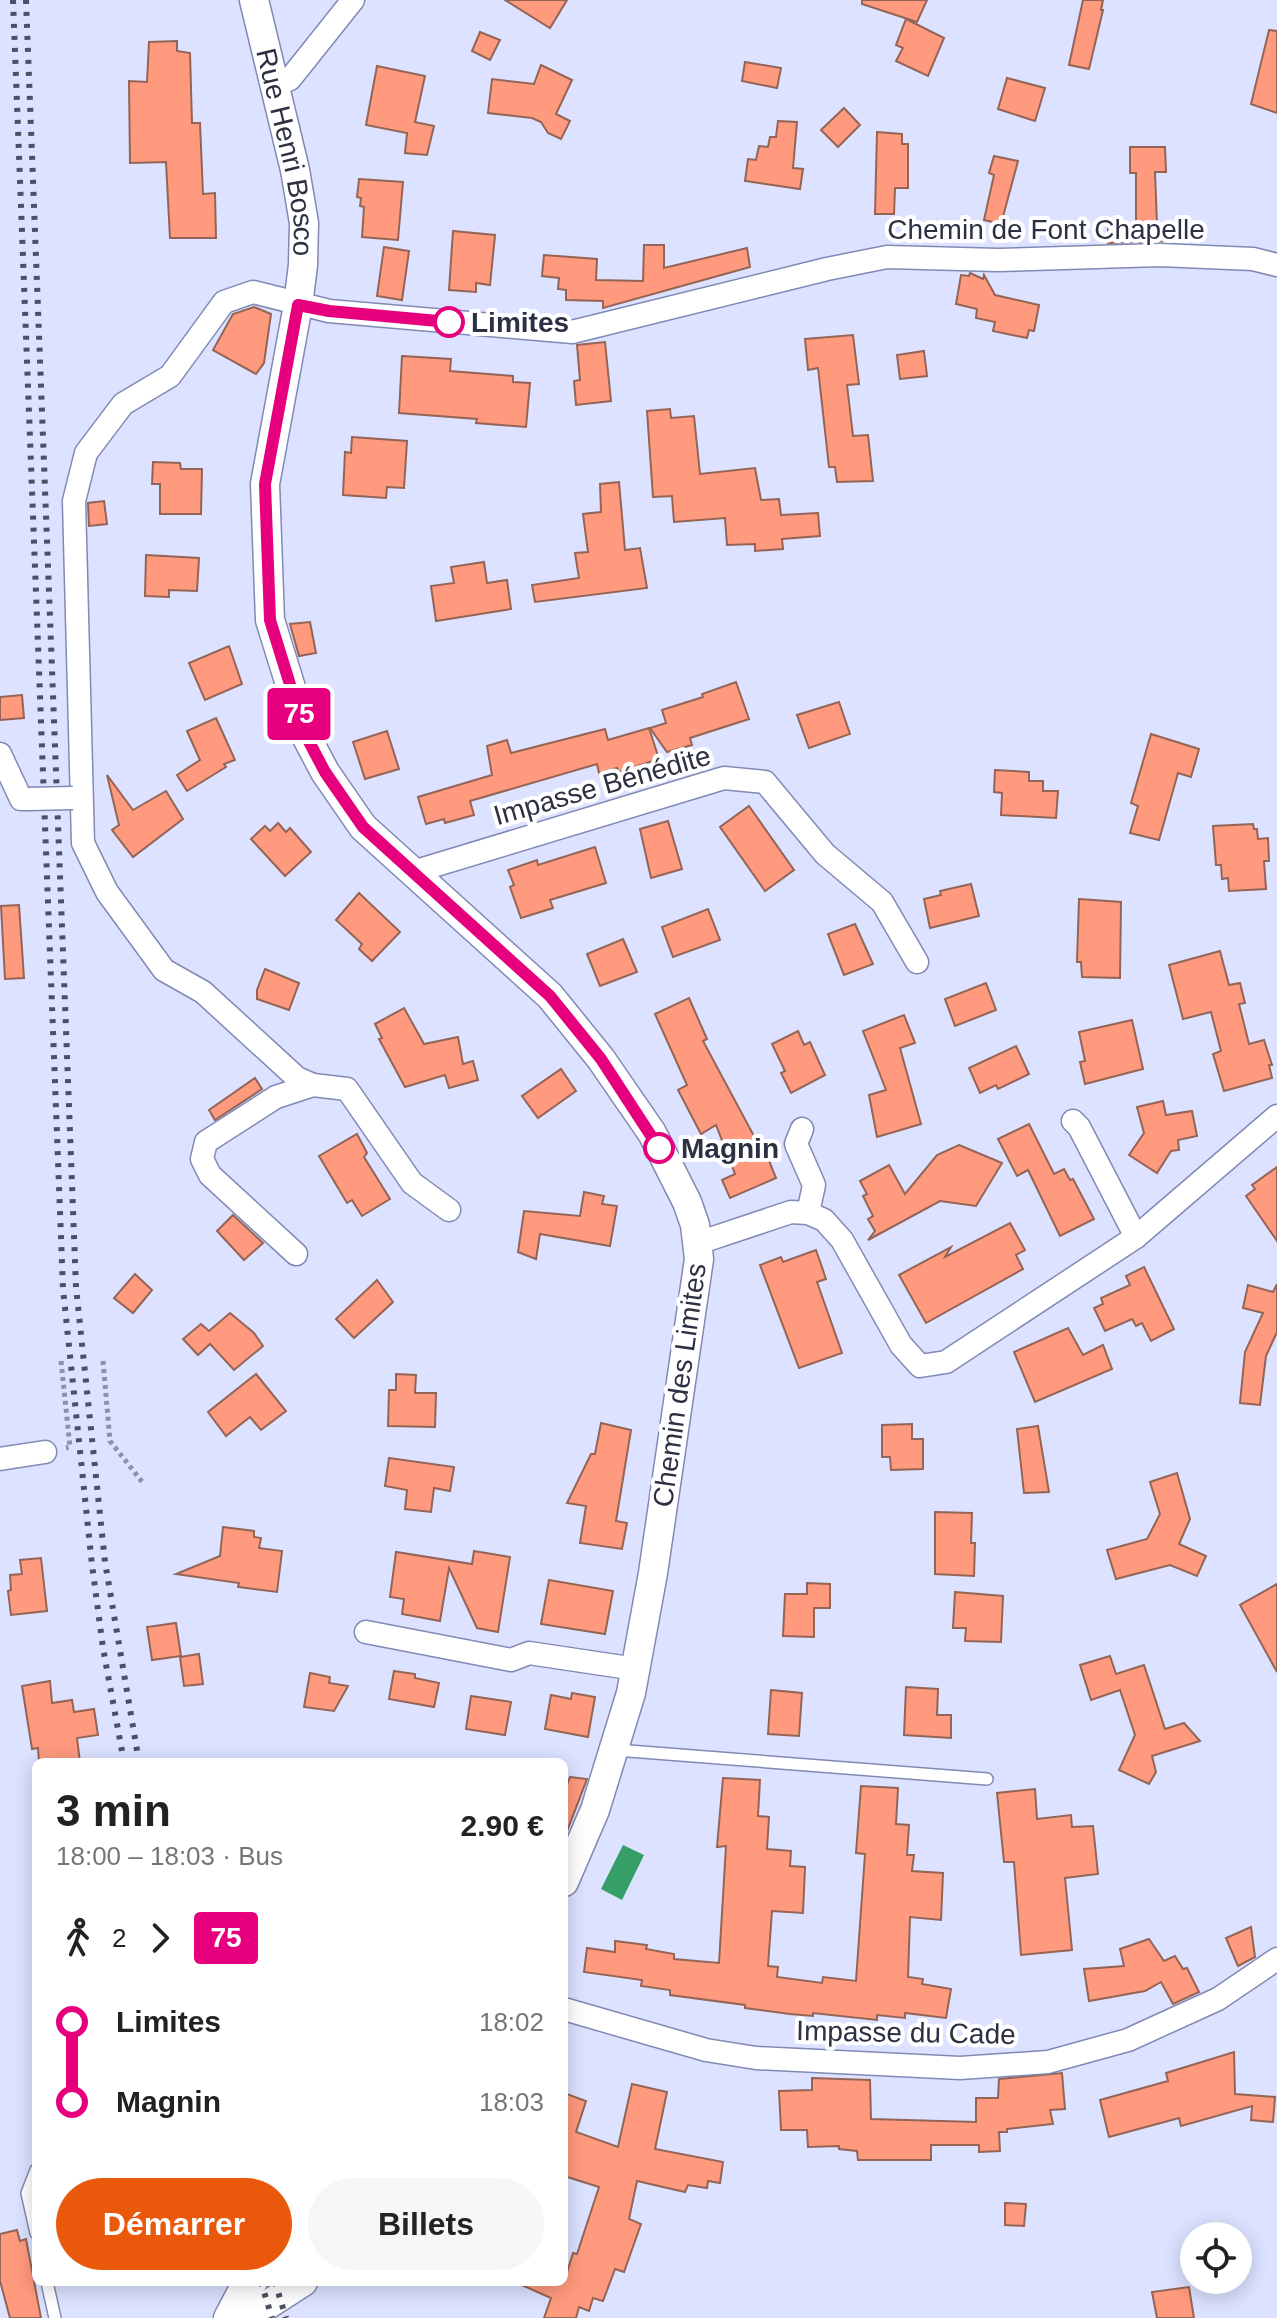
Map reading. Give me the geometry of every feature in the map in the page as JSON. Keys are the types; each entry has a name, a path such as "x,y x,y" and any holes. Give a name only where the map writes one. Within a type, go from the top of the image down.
{"street":[{"name":"Rue Henri Bosco","path":"254,0 304,223 298,305"},
{"path":"275,86 290,79 353,0"},
{"name":"Chemin de Font Chapelle","path":"313,1085 297,1078 203,992 164,970 107,892 83,843 77,798 74,501 86,453 123,404 170,376 224,302 253,292 329,311 572,332 887,257 998,260 1160,255 1253,259 1277,265"},
{"name":"Chemin des Limites","path":"298,305 265,484 270,620 306,736 325,772 363,827 550,996 601,1059 652,1133 687,1202 698,1243 699,1259 636,1669 615,1750 595,1810 568,1873"},
{"path":"0,754 21,799 77,798"},
{"name":"Impasse Bénédite","path":"413,872 724,778 765,782 825,854 882,902 917,962"},
{"path":"296,1254 210,1175 202,1159 206,1142 276,1097 313,1085 347,1089 412,1183 449,1210"},
{"path":"698,1243 791,1212 808,1213 824,1220 842,1240 901,1345 920,1366 946,1362 1136,1237 1277,1116"},
{"path":"1073,1121 1079,1127 1136,1237"},
{"path":"802,1129 796,1144 814,1185 808,1213"},
{"path":"0,1459 45,1452"},
{"path":"366,1632 511,1660 529,1653 636,1669"},
{"name":"Impasse du Cade","path":"568,2010 706,2050 756,2058 920,2067 1048,2062 1128,2040 1218,1999 1277,1959"},
{"path":"228,2318 245,2286"},
{"path":"247,2318 297,2286"}],"lane":[{"path":"615,1750 987,1779"},
{"path":"32,2180 27,2193 32,2215"},
{"path":"48,2286 55,2318"}],"path":[{"path":"45,1452 70,1447 61,1361"},
{"path":"103,1361 110,1441 143,1483"}],"shaded area":[{"path":"623,1845 644,1855 622,1900 601,1889"}],"building":[{"path":"505,0 567,0 550,28"},
{"path":"862,0 927,0 917,22 862,4"},
{"path":"1083,0 1103,0 1089,69 1069,65"},
{"path":"906,19 944,38 928,76 896,61 903,48 896,45"},
{"path":"1269,30 1277,31 1277,113 1251,104"},
{"path":"480,32 500,40 490,60 472,51"},
{"path":"177,41 177,51 190,53 192,123 200,123 203,194 215,193 216,238 170,238 166,162 130,163 129,81 147,82 149,42"},
{"path":"745,62 781,68 777,88 742,81"},
{"path":"541,65 572,80 556,114 570,121 561,139 548,133 541,122 532,118 488,113 492,79 534,84"},
{"path":"377,66 425,76 415,122 434,126 427,155 405,153 407,133 366,125"},
{"path":"1007,78 1045,88 1035,121 998,109"},
{"path":"844,108 860,125 838,147 821,130"},
{"path":"778,121 797,122 793,168 803,169 800,189 745,181 748,159 756,160 759,146 768,147 770,137 776,137"},
{"path":"877,132 902,134 902,144 908,144 908,188 895,188 894,214 875,214"},
{"path":"1130,147 1165,147 1166,172 1155,172 1157,225 1165,225 1166,241 1108,243 1108,228 1136,227 1136,173 1130,173"},
{"path":"994,156 1018,161 1001,224 984,220 994,175 989,173"},
{"path":"359,179 403,182 398,240 362,237 364,207 360,206 361,198 357,197"},
{"path":"453,231 495,235 490,285 476,283 476,292 449,290"},
{"path":"644,245 664,245 664,268 747,248 750,267 603,308 603,301 566,300 566,290 558,289 559,278 542,276 544,255 597,259 596,280 643,281"},
{"path":"384,247 409,251 402,300 377,296"},
{"path":"970,273 983,279 984,275 995,295 1039,305 1034,331 1029,330 1027,338 993,331 995,322 976,318 977,309 956,304 961,275 969,276"},
{"path":"254,307 271,314 264,363 256,374 213,350 233,314"},
{"path":"853,335 859,384 847,385 853,436 868,435 873,481 837,482 835,467 829,467 818,368 808,370 805,339"},
{"path":"605,342 611,401 576,405 574,381 580,380 577,345"},
{"path":"924,351 927,376 900,379 897,355"},
{"path":"402,356 451,359 450,371 513,376 513,382 530,383 526,427 476,423 477,419 399,413"},
{"path":"670,409 671,418 694,416 700,474 755,468 761,500 779,499 781,515 818,513 820,536 782,539 783,549 755,551 755,544 727,545 725,518 674,522 672,496 653,497 647,411"},
{"path":"352,437 407,441 404,488 387,487 386,498 343,495 345,452 351,453"},
{"path":"153,462 180,463 181,469 202,469 201,514 160,514 160,484 152,484"},
{"path":"619,482 625,550 640,548 647,588 535,602 532,585 579,578 575,553 588,552 583,514 601,512 600,484"},
{"path":"104,501 107,524 89,526 88,503"},
{"path":"146,555 199,558 197,591 169,590 169,597 145,596"},
{"path":"484,562 487,583 507,580 511,609 436,621 431,586 454,583 451,567"},
{"path":"310,622 316,653 299,656 290,624"},
{"path":"229,646 242,684 205,700 189,663"},
{"path":"736,682 749,719 690,738 692,745 667,752 650,728 666,723 662,710"},
{"path":"22,695 24,718 0,720 0,697"},
{"path":"839,702 850,734 809,748 797,715"},
{"path":"216,718 235,760 224,764 226,767 187,791 177,775 200,760 187,731"},
{"path":"649,728 659,759 619,772 617,768 599,773 597,764 470,801 474,815 445,823 444,819 426,824 418,797 492,775 487,746 507,740 511,753 605,729 608,740"},
{"path":"387,731 399,769 365,779 353,742"},
{"path":"1151,734 1199,749 1191,777 1178,773 1159,840 1130,833 1138,806 1131,803"},
{"path":"995,770 1029,772 1029,781 1043,781 1043,791 1058,791 1056,818 1001,815 1002,793 994,792"},
{"path":"107,775 133,810 166,791 183,819 133,857 112,830 119,825"},
{"path":"749,806 794,870 765,891 720,827"},
{"path":"668,821 682,869 651,878 640,829"},
{"path":"278,823 286,832 290,828 311,852 285,876 251,839 265,826 270,831"},
{"path":"1253,824 1258,839 1268,838 1269,861 1264,861 1266,889 1229,891 1228,878 1222,879 1221,865 1216,865 1213,826"},
{"path":"595,847 606,883 550,900 553,908 521,918 510,887 514,885 508,870 537,860 538,865"},
{"path":"971,884 979,916 930,928 924,899 941,895 940,891"},
{"path":"359,893 400,932 372,961 359,949 362,944 336,920"},
{"path":"1079,899 1121,902 1120,978 1082,977 1081,962 1077,962"},
{"path":"19,905 24,978 5,979 1,906"},
{"path":"708,909 720,940 673,957 662,927"},
{"path":"855,924 873,964 844,975 828,934"},
{"path":"623,939 637,972 600,986 587,954"},
{"path":"1220,951 1229,985 1240,983 1245,1003 1239,1004 1249,1044 1264,1040 1272,1065 1269,1065 1272,1078 1224,1091 1213,1054 1221,1051 1211,1012 1183,1019 1169,965"},
{"path":"265,969 299,983 289,1010 257,999"},
{"path":"986,983 996,1010 955,1026 945,999"},
{"path":"689,998 707,1039 703,1041 755,1138 759,1136 776,1178 730,1198 722,1180 735,1174 716,1125 701,1134 678,1090 687,1085 655,1014"},
{"path":"404,1008 424,1044 458,1037 463,1064 473,1061 478,1080 449,1088 445,1075 405,1087 379,1039 382,1038 375,1024"},
{"path":"904,1015 915,1043 900,1048 921,1124 877,1137 869,1095 886,1090 863,1031"},
{"path":"1132,1020 1143,1069 1085,1084 1080,1062 1085,1061 1079,1032"},
{"path":"798,1031 804,1045 810,1042 825,1075 791,1093 772,1044"},
{"path":"1016,1046 1029,1074 998,1089 996,1085 980,1093 969,1068"},
{"path":"561,1069 576,1091 538,1118 522,1096"},
{"path":"255,1078 262,1089 215,1120 209,1110"},
{"path":"1163,1101 1166,1115 1192,1111 1197,1136 1178,1140 1179,1150 1171,1151 1157,1173 1129,1155 1144,1133 1137,1107"},
{"path":"1029,1124 1054,1174 1064,1169 1070,1180 1073,1179 1094,1219 1060,1236 1028,1170 1017,1176 998,1139"},
{"path":"357,1134 367,1153 364,1157 390,1199 362,1216 352,1200 347,1203 319,1156"},
{"path":"959,1145 1002,1163 976,1206 940,1201 868,1240 875,1231 868,1219 873,1216 863,1196 867,1194 860,1181 889,1165 905,1194 937,1155"},
{"path":"1277,1167 1277,1241 1246,1196 1255,1189 1252,1185"},
{"path":"584,1192 604,1196 602,1204 617,1206 610,1246 540,1234 536,1259 518,1252 524,1211 580,1216"},
{"path":"233,1215 263,1243 244,1260 217,1231"},
{"path":"1010,1223 1025,1250 1016,1255 1023,1269 926,1323 899,1275 951,1247 945,1257"},
{"path":"816,1250 826,1279 817,1282 842,1353 799,1368 760,1265 781,1257 783,1262"},
{"path":"1144,1267 1174,1329 1151,1341 1142,1323 1136,1326 1132,1319 1105,1331 1094,1308 1103,1304 1101,1298 1130,1285 1126,1276"},
{"path":"135,1274 152,1290 133,1313 114,1298"},
{"path":"377,1280 393,1302 354,1338 336,1319"},
{"path":"1277,1284 1277,1332 1266,1356 1260,1405 1240,1403 1245,1352 1263,1313 1243,1308 1248,1285 1273,1292"},
{"path":"230,1313 254,1333 263,1346 234,1370 210,1344 198,1355 183,1339 201,1324 209,1331"},
{"path":"1068,1328 1083,1355 1103,1345 1112,1369 1035,1402 1014,1352"},
{"path":"256,1374 286,1411 261,1430 250,1417 226,1436 208,1412"},
{"path":"396,1374 416,1375 415,1393 436,1393 435,1427 388,1426 389,1390 396,1390"},
{"path":"601,1423 631,1430 616,1521 627,1523 622,1549 580,1543 586,1506 567,1503 591,1454 595,1454"},
{"path":"912,1424 912,1439 923,1439 923,1469 891,1470 890,1457 882,1457 882,1425"},
{"path":"1038,1426 1049,1492 1024,1493 1017,1429"},
{"path":"389,1458 454,1467 450,1491 434,1488 431,1512 405,1509 407,1490 385,1486"},
{"path":"1177,1473 1190,1519 1179,1544 1206,1556 1197,1576 1170,1565 1116,1579 1107,1550 1147,1539 1160,1514 1150,1482"},
{"path":"935,1512 972,1513 974,1576 935,1574"},
{"path":"223,1527 254,1531 254,1537 261,1538 259,1548 282,1551 277,1592 176,1574 220,1556"},
{"path":"474,1551 510,1557 498,1632 477,1628 449,1568 440,1621 402,1614 404,1599 390,1597 396,1552 472,1564"},
{"path":"41,1558 47,1611 11,1615 10,1575 22,1574 20,1560"},
{"path":"549,1580 613,1591 605,1634 541,1624"},
{"path":"807,1583 830,1584 830,1608 814,1608 814,1637 783,1636 785,1594 807,1594"},
{"path":"1277,1584 1277,1672 1240,1605"},
{"path":"955,1592 1003,1596 1001,1642 965,1641 966,1628 953,1628"},
{"path":"176,1623 181,1656 152,1660 147,1627"},
{"path":"199,1654 203,1684 184,1686 180,1657"},
{"path":"1110,1656 1116,1674 1144,1665 1165,1729 1184,1723 1200,1741 1152,1756 1156,1772 1149,1784 1119,1770 1135,1735 1120,1690 1091,1700 1080,1665"},
{"path":"394,1671 415,1674 415,1678 439,1683 434,1707 389,1699"},
{"path":"310,1673 330,1677 329,1683 348,1686 334,1711 304,1707"},
{"path":"50,1681 52,1703 72,1700 74,1712 94,1709 98,1735 77,1738 80,1758 39,1758 38,1748 32,1749 22,1686"},
{"path":"906,1687 938,1689 937,1715 951,1715 951,1738 904,1735"},
{"path":"771,1690 802,1693 799,1736 768,1734"},
{"path":"572,1693 595,1697 588,1737 545,1729 551,1695 571,1699"},
{"path":"471,1696 511,1702 505,1735 466,1729"},
{"path":"570,1777 587,1779 568,1829"},
{"path":"723,1778 760,1780 758,1816 769,1817 767,1849 791,1851 790,1866 805,1867 803,1913 772,1911 768,1966 778,1967 777,1977 822,1983 823,1977 856,1981 865,1854 856,1853 861,1786 898,1788 896,1824 909,1825 907,1855 914,1855 912,1871 943,1873 941,1920 910,1917 908,1977 923,1979 922,1984 951,1989 946,2018 905,2013 905,2018 877,2015 877,2020 813,2013 813,2016 790,2014 670,1995 670,1990 641,1986 642,1980 584,1972 587,1948 615,1952 615,1941 647,1945 646,1949 674,1954 674,1959 719,1963 726,1846 717,1847"},
{"path":"1035,1789 1037,1819 1071,1815 1072,1827 1093,1826 1098,1874 1065,1878 1072,1950 1021,1955 1014,1862 1004,1862 997,1793"},
{"path":"1251,1927 1255,1957 1238,1966 1226,1938"},
{"path":"1149,1939 1164,1961 1175,1956 1183,1969 1187,1968 1199,1992 1173,2004 1161,1982 1145,1991 1089,2001 1084,1969 1124,1966 1120,1949"},
{"path":"1234,2052 1235,2094 1275,2097 1273,2122 1251,2120 1252,2106 1181,2126 1179,2118 1109,2137 1100,2100 1168,2081 1166,2073"},
{"path":"1062,2073 1065,2109 1050,2110 1053,2124 999,2132 1000,2151 979,2152 979,2145 931,2145 931,2160 858,2160 857,2151 839,2149 839,2146 808,2147 807,2130 781,2130 779,2091 812,2090 812,2078 870,2080 871,2119 976,2122 976,2098 998,2098 999,2079"},
{"path":"632,2084 667,2092 655,2149 723,2162 720,2183 708,2181 707,2188 688,2185 685,2192 637,2181 629,2219 641,2224 624,2272 615,2269 603,2301 593,2298 589,2311 579,2307 576,2318 544,2318 551,2298 524,2286 568,2286 568,2269 573,2253 577,2254 599,2187 568,2177 568,2094 586,2101 576,2132 618,2147"},
{"path":"1005,2203 1026,2204 1024,2226 1005,2225"},
{"path":"17,2230 20,2241 26,2239 32,2286 35,2286 41,2318 10,2318 0,2281 0,2234"},
{"path":"1180,2288 1180,2294 1190,2294 1194,2318 1157,2318 1152,2292"}],"railway":[{"path":"13,0 63,1289 92,1565 103,1648 123,1758"},
{"path":"26,0 76,1287 105,1562 138,1758"},
{"path":"262,2286 272,2318"},
{"path":"276,2286 286,2318"}],"bus line":[{"name":"75","path":"449,322 329,311 298,305 265,484 270,620 306,736 325,772 363,827 550,996 601,1059 659,1148"}],"place":[{"name":"Limites","path":"449,322"},
{"name":"Magnin","path":"659,1148"}]}
